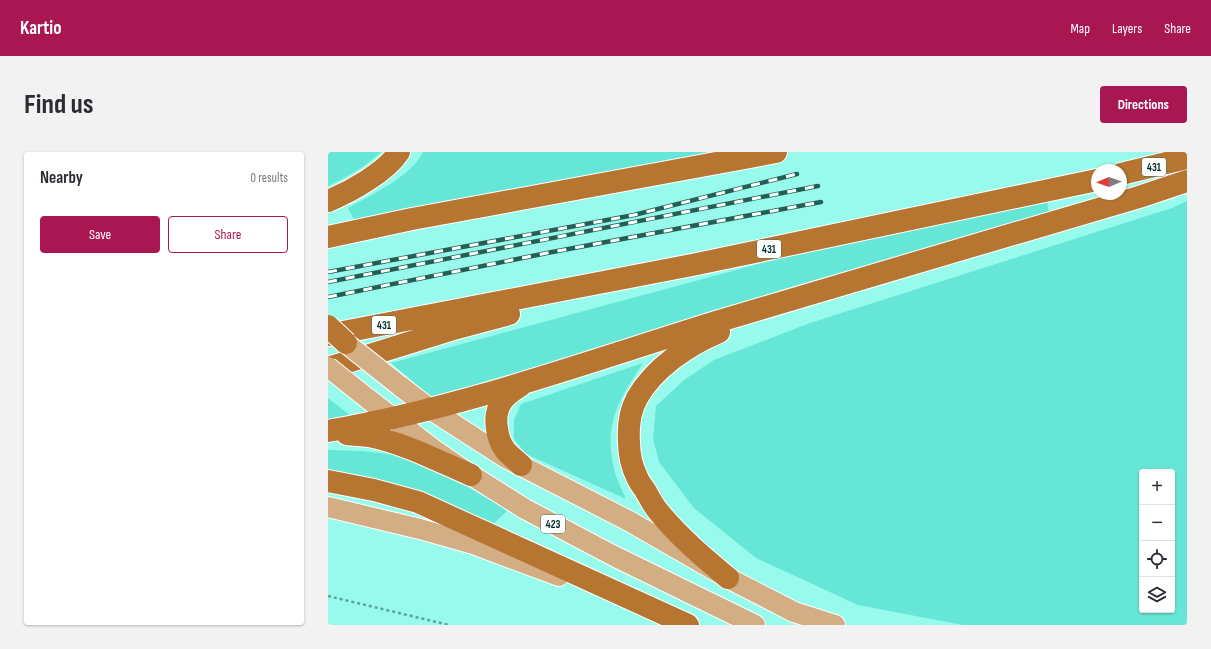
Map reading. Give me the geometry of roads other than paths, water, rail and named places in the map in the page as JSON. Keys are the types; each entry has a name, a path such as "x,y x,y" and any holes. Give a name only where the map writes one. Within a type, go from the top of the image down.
{"highway":[{"path":"328,201 357,187 382,170 399,152"},
{"path":"328,236 412,219 776,152"},
{"name":"431","path":"1127,173 1187,158"},
{"name":"431","path":"337,339 1091,181"},
{"path":"328,433 430,409 522,384 708,325 1187,181"},
{"path":"328,367 450,330 692,265"},
{"path":"728,578 680,537 656,510 637,477 632,464 628,431 631,414 637,399 644,388 656,374 671,361 708,337 797,298"},
{"path":"328,327 337,339"},
{"path":"520,465 505,450 499,438 496,424 497,411 502,400 522,384"},
{"path":"328,433 369,436 390,442 415,451 470,476"},
{"path":"328,480 374,490 418,502 688,625"}],"main road":[{"path":"337,339 430,409 506,458 629,521 728,578 794,612 835,625"},
{"name":"423","path":"328,367 392,418 470,476 525,509 605,552 755,625"},
{"path":"328,507 420,529 473,544 688,625"}],"railway":[{"path":"328,272 634,215 797,174"},
{"path":"328,282 818,186"},
{"path":"328,297 547,253 821,202"}]}
